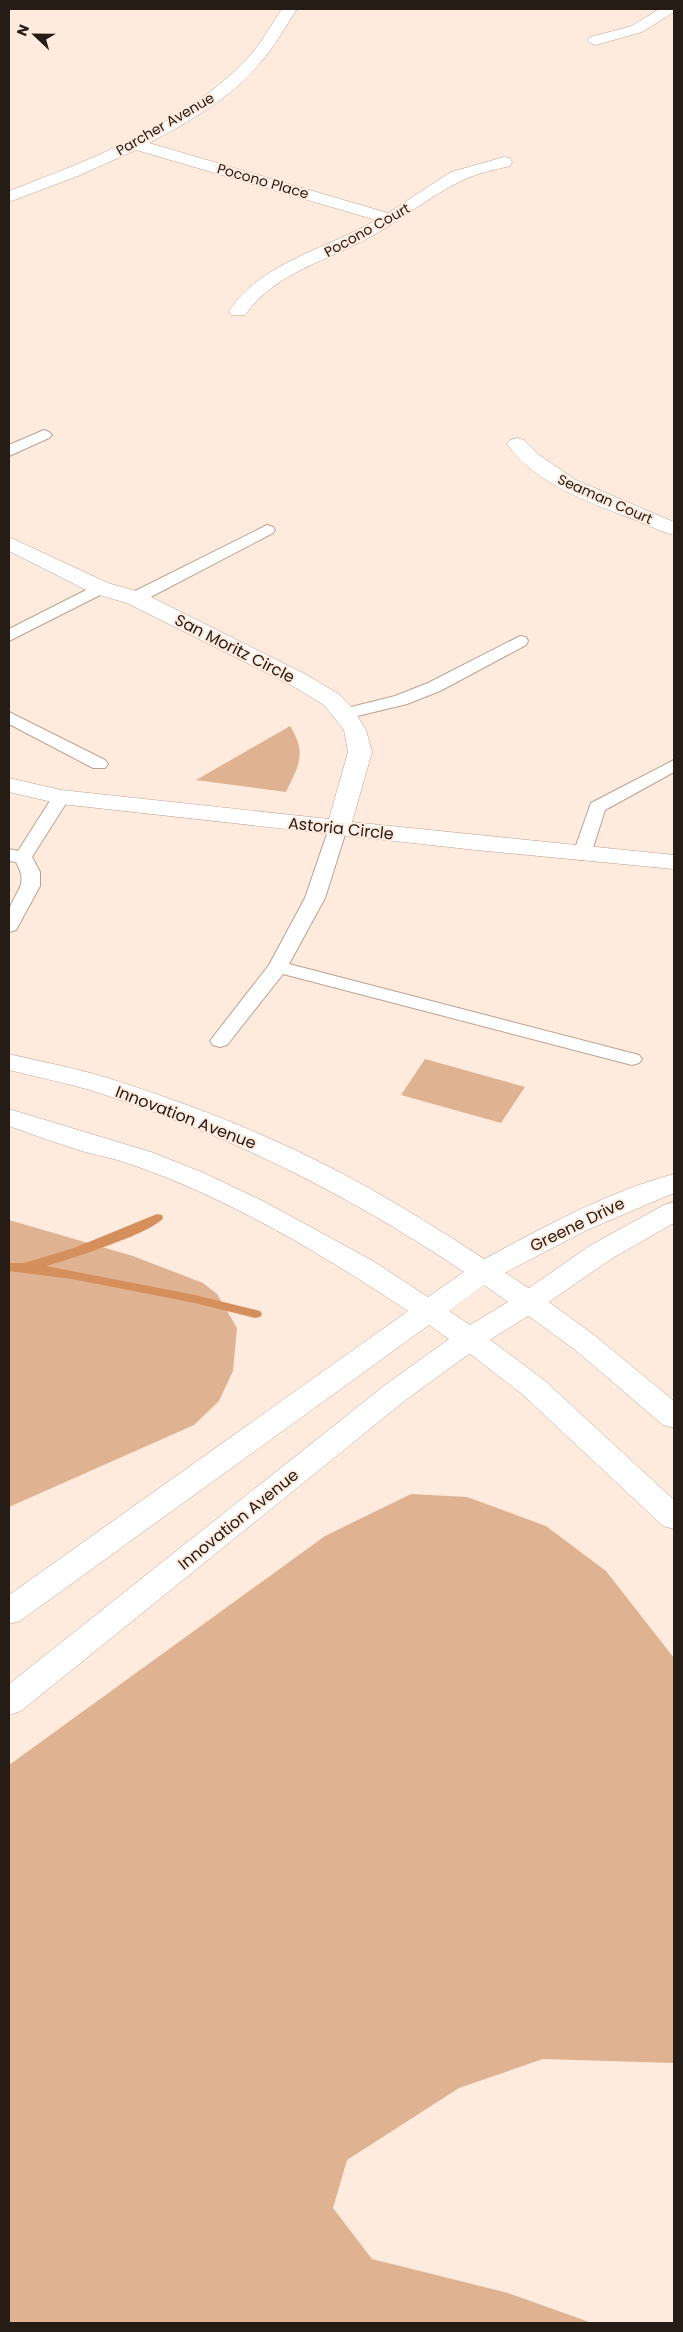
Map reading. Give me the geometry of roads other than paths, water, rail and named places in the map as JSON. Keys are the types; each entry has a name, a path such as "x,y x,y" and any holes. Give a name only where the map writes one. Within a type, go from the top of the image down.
{"street":[{"name":"Parcher Avenue","path":"9,196 59,177 134,144 190,112 224,88 252,64 267,45 290,9"},
{"path":"596,40 637,29 669,9"},
{"name":"Pocono Place","path":"134,144 391,218"},
{"name":"Pocono Court","path":"238,310 244,300 258,286 346,243 391,218 456,177 477,168 504,162"},
{"name":"Seaman Court","path":"517,444 530,459 550,474 674,529"},
{"name":"San Moritz Circle","path":"9,543 100,588 134,598 299,680 332,700 345,714 355,730 360,752 338,828"},
{"name":"Astoria Circle","path":"9,785 61,797 582,854 674,862"},
{"name":"Innovation Avenue","path":"9,1062 98,1084 218,1128 272,1150 329,1178 430,1236 528,1302 584,1342 674,1417"},
{"path":"9,1117 93,1145 141,1158 194,1179 252,1207 362,1268 470,1339 533,1387 674,1518"},
{"name":"Greene Drive","path":"482,1272 554,1233 617,1204 674,1183"},
{"name":"Greene Drive","path":"528,1302 601,1252 674,1211"},
{"path":"9,1612 482,1272"},
{"name":"Innovation Avenue","path":"9,1702 396,1392 470,1339 528,1302"}],"lane":[{"path":"9,451 44,436"},
{"path":"134,598 267,530"},
{"path":"9,636 100,588"},
{"path":"345,714 401,700 434,687 520,641"},
{"path":"9,717 98,764"},
{"path":"582,854 596,808 674,765"},
{"path":"9,926 31,886 31,872 16,856 61,797"},
{"path":"220,1041 278,967 316,898 338,828"},
{"path":"278,967 632,1059"}],"waterway":[{"path":"29,1266 94,1246 157,1218"},
{"path":"9,1267 72,1274 195,1299 255,1314"}]}
